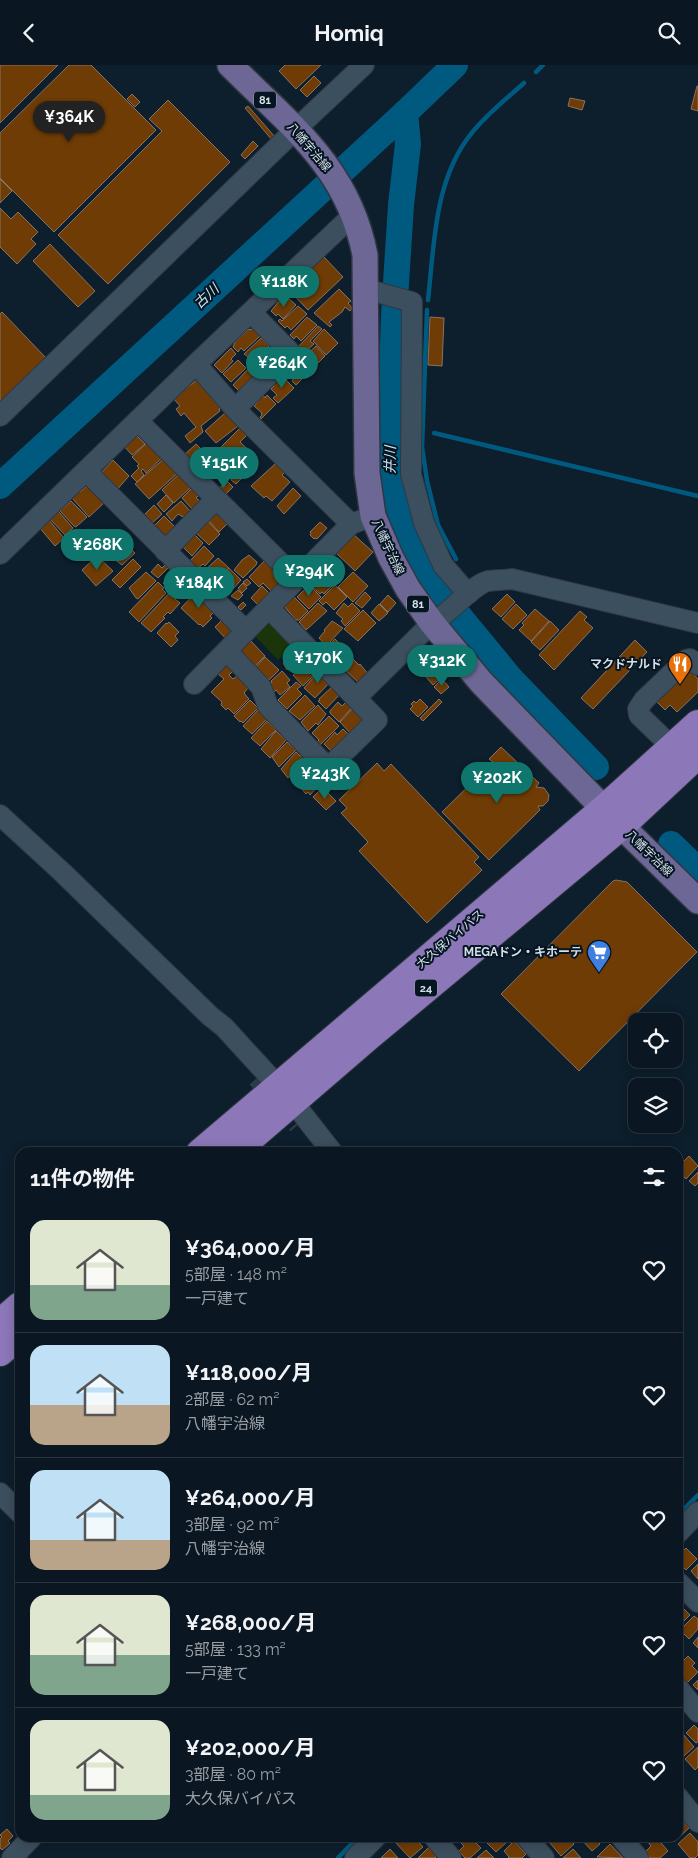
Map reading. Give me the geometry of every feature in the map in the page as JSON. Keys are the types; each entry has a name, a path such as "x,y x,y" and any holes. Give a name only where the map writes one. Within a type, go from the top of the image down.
{"highway":[{"name":"大久保バイパス","path":"209,1147 281,1098 613,818 685,751 698,723"},
{"name":"大久保バイパス","path":"238,1147 281,1098"},
{"path":"0,1323 15,1310"},
{"path":"0,1353 15,1340"}],"main road":[{"name":"八幡宇治線","path":"230,65 298,132 326,163 353,211 361,235 373,291 367,473 362,520 408,589 436,621 481,682 613,818 698,901"}],"street":[{"path":"0,416 298,132 364,65"},
{"path":"0,554 252,312 353,211"},
{"path":"373,291 412,302 411,473 424,523 443,565 468,594"},
{"path":"235,409 291,353 252,312"},
{"path":"194,684 296,579 362,520 235,409 196,364"},
{"path":"138,421 296,579"},
{"path":"86,471 246,631"},
{"path":"165,551 216,499"},
{"path":"356,698 436,621 487,581 512,579 698,623"},
{"path":"619,605 654,600 698,610"},
{"path":"619,605 646,624 698,636"},
{"path":"227,651 262,687 268,706 328,768 377,720 269,608"},
{"path":"685,751 639,715 638,709 644,700 686,660 690,659 698,665"},
{"path":"0,815 63,873 210,1016 224,1027 281,1098 317,1147"},
{"path":"281,1098 327,1147"},
{"path":"0,1493 15,1508"},
{"path":"683,1587 698,1602"},
{"path":"683,1803 698,1822"},
{"path":"12,1858 27,1842"},
{"path":"358,1857 372,1842"},
{"path":"438,1842 451,1858"},
{"path":"530,1842 544,1858"},
{"path":"625,1842 638,1858"}],"green space":[{"path":"269,615 295,643 278,660 251,632"}],"building":[{"path":"0,65 58,65 0,123"},
{"path":"69,65 91,65 156,130 54,232 0,178 0,133"},
{"path":"285,65 321,65 296,89 279,71"},
{"path":"314,76 321,83 307,97 300,90"},
{"path":"698,86 698,111 691,109"},
{"path":"132,94 140,102 135,107 127,99"},
{"path":"570,98 585,101 582,110 568,106"},
{"path":"168,100 230,162 108,284 58,235 162,131 149,119"},
{"path":"248,106 275,137 272,140 245,108"},
{"path":"253,141 258,146 245,159 241,155"},
{"path":"0,179 12,191 0,203"},
{"path":"0,208 11,219 18,212 38,232 31,239 36,244 17,264 0,247"},
{"path":"50,244 95,291 78,307 33,261"},
{"path":"322,255 343,277 308,310 287,288"},
{"path":"339,289 351,301 348,303 352,308 350,311 345,307 342,312 329,322 332,325 330,327 314,313"},
{"path":"286,296 296,305 283,319 271,311"},
{"path":"298,306 307,314 291,330 287,326 285,328 278,321 280,319 282,321"},
{"path":"2,312 47,359 0,405 0,314"},
{"path":"307,317 317,325 301,341 296,336 294,339 290,335"},
{"path":"430,317 444,318 442,366 428,365"},
{"path":"318,326 322,329 310,341 314,344 304,353 298,347"},
{"path":"253,328 260,336 244,351 241,348 238,352 233,347 235,342 249,329"},
{"path":"324,329 338,343 326,355 313,341"},
{"path":"261,338 269,346 254,361 244,354"},
{"path":"316,346 325,356 296,385 292,381 294,378 287,371 296,361 297,363"},
{"path":"231,348 236,354 231,359 233,361 222,373 214,365"},
{"path":"271,348 274,348 278,353 261,374 254,367 257,361"},
{"path":"238,360 246,368 231,382 223,374"},
{"path":"249,368 257,376 241,393 233,385"},
{"path":"282,376 294,388 278,403 273,398 277,395 271,389"},
{"path":"197,380 220,408 220,411 201,426 203,432 190,443 185,436 196,427 184,413 181,416 176,409 180,406 173,398"},
{"path":"263,395 265,398 267,395 276,404 261,419 261,412 254,406"},
{"path":"226,412 238,426 216,443 205,431"},
{"path":"240,428 247,435 240,442 257,458 236,484 231,480 239,471 235,467 233,470 225,462 227,459 218,450"},
{"path":"136,435 145,444 132,455 124,446"},
{"path":"150,440 165,455 146,473 143,469 141,471 144,475 137,482 131,476 139,468 137,466 139,464 132,457"},
{"path":"196,444 203,451 192,462 184,455"},
{"path":"167,456 180,471 149,499 135,484"},
{"path":"113,460 129,476 114,493 100,474"},
{"path":"276,463 285,472 282,475 290,482 272,501 266,496 264,498 251,486"},
{"path":"180,473 192,486 174,503 162,490"},
{"path":"227,481 233,487 222,498 216,491"},
{"path":"89,484 106,501 89,517 71,497 78,490 80,492"},
{"path":"192,488 201,493 196,498 200,501 192,509 182,498"},
{"path":"293,488 301,496 284,514 277,506"},
{"path":"166,495 173,503 164,512 157,504"},
{"path":"71,501 87,517 75,527 60,511"},
{"path":"181,501 191,512 185,518 178,514 172,521 166,514"},
{"path":"154,505 162,514 147,528 139,520"},
{"path":"218,508 230,521 219,532 207,519"},
{"path":"58,511 73,528 65,535 50,519"},
{"path":"164,516 176,528 165,538 154,526"},
{"path":"205,518 220,534 209,545 193,530"},
{"path":"48,519 64,538 55,546 39,527"},
{"path":"320,522 327,528 317,539 314,539 310,532"},
{"path":"353,534 373,552 355,571 336,553"},
{"path":"195,535 203,543 192,556 183,547"},
{"path":"130,543 133,545 130,548 135,553 122,565 114,559"},
{"path":"204,546 214,556 205,566 203,564 197,569 189,562"},
{"path":"249,555 257,562 243,578 234,570"},
{"path":"97,556 113,571 96,586 82,570"},
{"path":"268,557 283,577 280,580 283,583 273,593 263,583 259,587 249,577"},
{"path":"218,558 229,568 218,579 215,576 211,580 203,572"},
{"path":"133,559 141,567 120,588 112,580"},
{"path":"169,561 172,564 158,578 151,572 158,564 162,568"},
{"path":"334,564 343,572 334,581 326,573"},
{"path":"229,568 241,580 225,598 215,586 224,577 222,575"},
{"path":"318,568 323,572 321,574 333,585 324,594 322,592 320,594 307,582"},
{"path":"176,569 184,576 170,590 163,583"},
{"path":"146,572 156,581 138,599 129,588"},
{"path":"353,572 368,586 353,602 338,587"},
{"path":"247,579 251,583 247,586 243,582"},
{"path":"158,582 166,593 139,622 129,612"},
{"path":"243,583 247,588 242,593 238,588"},
{"path":"309,585 321,597 309,609 297,597"},
{"path":"335,585 347,597 334,610 326,602 323,605 319,601"},
{"path":"262,586 271,595 260,607 251,598"},
{"path":"173,589 179,595 175,599 180,603 170,614 168,612 163,617 165,618 151,632 141,623"},
{"path":"238,590 243,595 238,600 231,596"},
{"path":"197,591 216,610 210,616 212,618 203,627 181,608"},
{"path":"365,592 371,598 362,608 355,603"},
{"path":"507,594 515,602 501,617 492,609"},
{"path":"388,595 396,603 388,612 380,604"},
{"path":"293,596 308,611 299,620 296,620 283,605"},
{"path":"243,602 246,605 241,610 238,607"},
{"path":"318,603 327,611 306,630 299,622"},
{"path":"344,603 348,607 352,603 360,611 345,626 341,621 343,619 336,613"},
{"path":"379,604 388,613 379,621 371,613"},
{"path":"516,604 527,615 513,629 502,619"},
{"path":"535,609 549,621 531,641 519,630 524,625 522,623"},
{"path":"363,610 376,623 358,641 344,629"},
{"path":"580,611 587,617 584,620 593,628 554,670 539,655"},
{"path":"224,618 236,629 226,639 215,627"},
{"path":"332,621 343,628 326,646 319,638"},
{"path":"550,621 559,630 540,650 531,642"},
{"path":"169,622 179,632 175,636 178,640 171,647 157,633"},
{"path":"249,639 265,656 255,666 240,654 242,652 240,649"},
{"path":"335,639 349,653 341,664 339,662 336,665 333,661 335,659 332,657 330,659 323,651"},
{"path":"635,640 647,652 593,709 581,698"},
{"path":"299,651 308,658 293,673 288,668 287,670 283,663"},
{"path":"350,656 368,674 359,683 341,666"},
{"path":"265,657 279,670 269,680 256,667"},
{"path":"226,664 233,671 229,675 233,679 237,676 248,688 244,693 249,699 234,714 228,708 226,710 221,705 222,702 211,692 224,679 217,673"},
{"path":"308,665 310,668 313,665 318,671 303,686 293,675 300,668 302,671"},
{"name":"マクドナルド","path":"686,666 698,679 698,692 677,712 670,705 665,710 652,697"},
{"path":"320,670 331,681 315,698 304,688"},
{"path":"435,670 441,678 433,685 426,677"},
{"path":"282,671 290,680 287,683 290,687 280,695 276,690 273,693 268,687 271,681"},
{"path":"442,679 449,687 441,694 434,687"},
{"path":"296,682 301,686 297,689 302,694 287,709 278,700"},
{"path":"334,685 342,692 326,709 318,701"},
{"path":"305,695 315,706 300,720 289,711"},
{"path":"349,699 355,704 339,722 330,711 338,702 342,706"},
{"path":"420,699 428,707 418,717 410,709 414,701 416,703"},
{"path":"439,699 442,702 423,721 420,718"},
{"path":"250,700 258,708 243,723 240,722 234,716"},
{"path":"318,705 326,714 318,725 316,723 308,731 301,722"},
{"path":"353,708 365,719 352,735 340,722"},
{"path":"258,710 267,719 252,734 243,726"},
{"path":"329,716 339,726 320,745 317,742 319,740 312,733"},
{"path":"267,721 276,730 260,746 251,738"},
{"path":"343,729 350,736 333,753 324,744 335,732 337,735"},
{"path":"276,731 286,740 270,758 261,749"},
{"path":"287,742 296,750 279,767 272,757"},
{"path":"501,747 539,783 536,787 544,788 549,795 548,801 543,806 538,806 540,810 489,860 442,812 493,762 489,759"},
{"path":"296,752 300,756 302,754 307,759 288,778 281,769"},
{"path":"308,760 316,768 299,786 291,778"},
{"path":"377,763 384,771 391,764 479,857 474,862 482,870 427,923 359,851 368,842 341,813 347,808 339,800"},
{"path":"320,767 321,774 325,778 310,795 308,792 306,794 300,787"},
{"path":"320,790 324,796 327,792 336,801 326,810 313,797"},
{"name":"MEGAドン・キホーテ","path":"613,881 627,882 697,952 637,1013 628,1013 628,1022 579,1071 501,994"},
{"path":"689,1156 698,1166 686,1179 683,1176 683,1162"},
{"path":"698,1172 698,1183 695,1186 689,1181"},
{"path":"686,1548 697,1559 686,1570 683,1567 683,1551"},
{"path":"698,1564 698,1579 691,1571"},
{"path":"683,1608 690,1615 683,1622"},
{"path":"694,1616 698,1619 698,1629 689,1639 683,1633 683,1627"},
{"path":"698,1637 698,1648 693,1643"},
{"path":"688,1656 695,1663 692,1666 698,1672 687,1683 683,1679 683,1661"},
{"path":"698,1680 698,1690 693,1685"},
{"path":"694,1725 698,1729 698,1742 696,1743 686,1733"},
{"path":"683,1734 694,1747 684,1756 683,1755"},
{"path":"698,1747 698,1767 695,1770 685,1759"},
{"path":"683,1820 689,1828 683,1834"},
{"path":"7,1829 13,1836 8,1841 10,1843 2,1850 0,1848 0,1839 2,1837 0,1835"},
{"path":"690,1833 698,1842 698,1855 695,1858 690,1858 678,1844 683,1842 683,1839"},
{"path":"395,1842 418,1842 423,1847 410,1858"},
{"path":"475,1842 481,1848 470,1858 465,1858 459,1851 464,1846 461,1843"},
{"path":"486,1842 507,1842 496,1852"},
{"path":"515,1842 526,1854 522,1858 508,1858 504,1851"},
{"path":"572,1842 574,1844 561,1856 550,1843"},
{"path":"584,1842 598,1842 600,1844 592,1851"},
{"path":"648,1842 660,1842 668,1851 660,1858 650,1858 645,1852 651,1846"},
{"path":"610,1844 623,1858 597,1857"},
{"path":"429,1847 437,1856 435,1858 418,1858"},
{"path":"390,1849 398,1858 381,1858"},
{"path":"573,1849 581,1858 563,1858"},
{"path":"486,1850 494,1858 477,1858"}],"waterway":[{"name":"古川","path":"0,486 455,65"},
{"path":"536,72 543,65"},
{"path":"428,300 437,218 441,198 455,160 465,142 478,126 524,83"},
{"name":"井川","path":"405,113 408,144 401,205 394,314 389,479 409,537 440,593 511,679 596,767"},
{"path":"427,310 422,447 427,481 438,525 456,559"},
{"path":"434,433 698,496"},
{"name":"井川","path":"671,844 698,870"},
{"path":"683,1510 698,1495"},
{"path":"338,1858 353,1842"}],"tunnel":[{"path":"257,1078 298,1125"}],"place":[{"name":"マクドナルド","path":"680,685"},
{"name":"MEGAドン・キホーテ","path":"599,973"}]}
